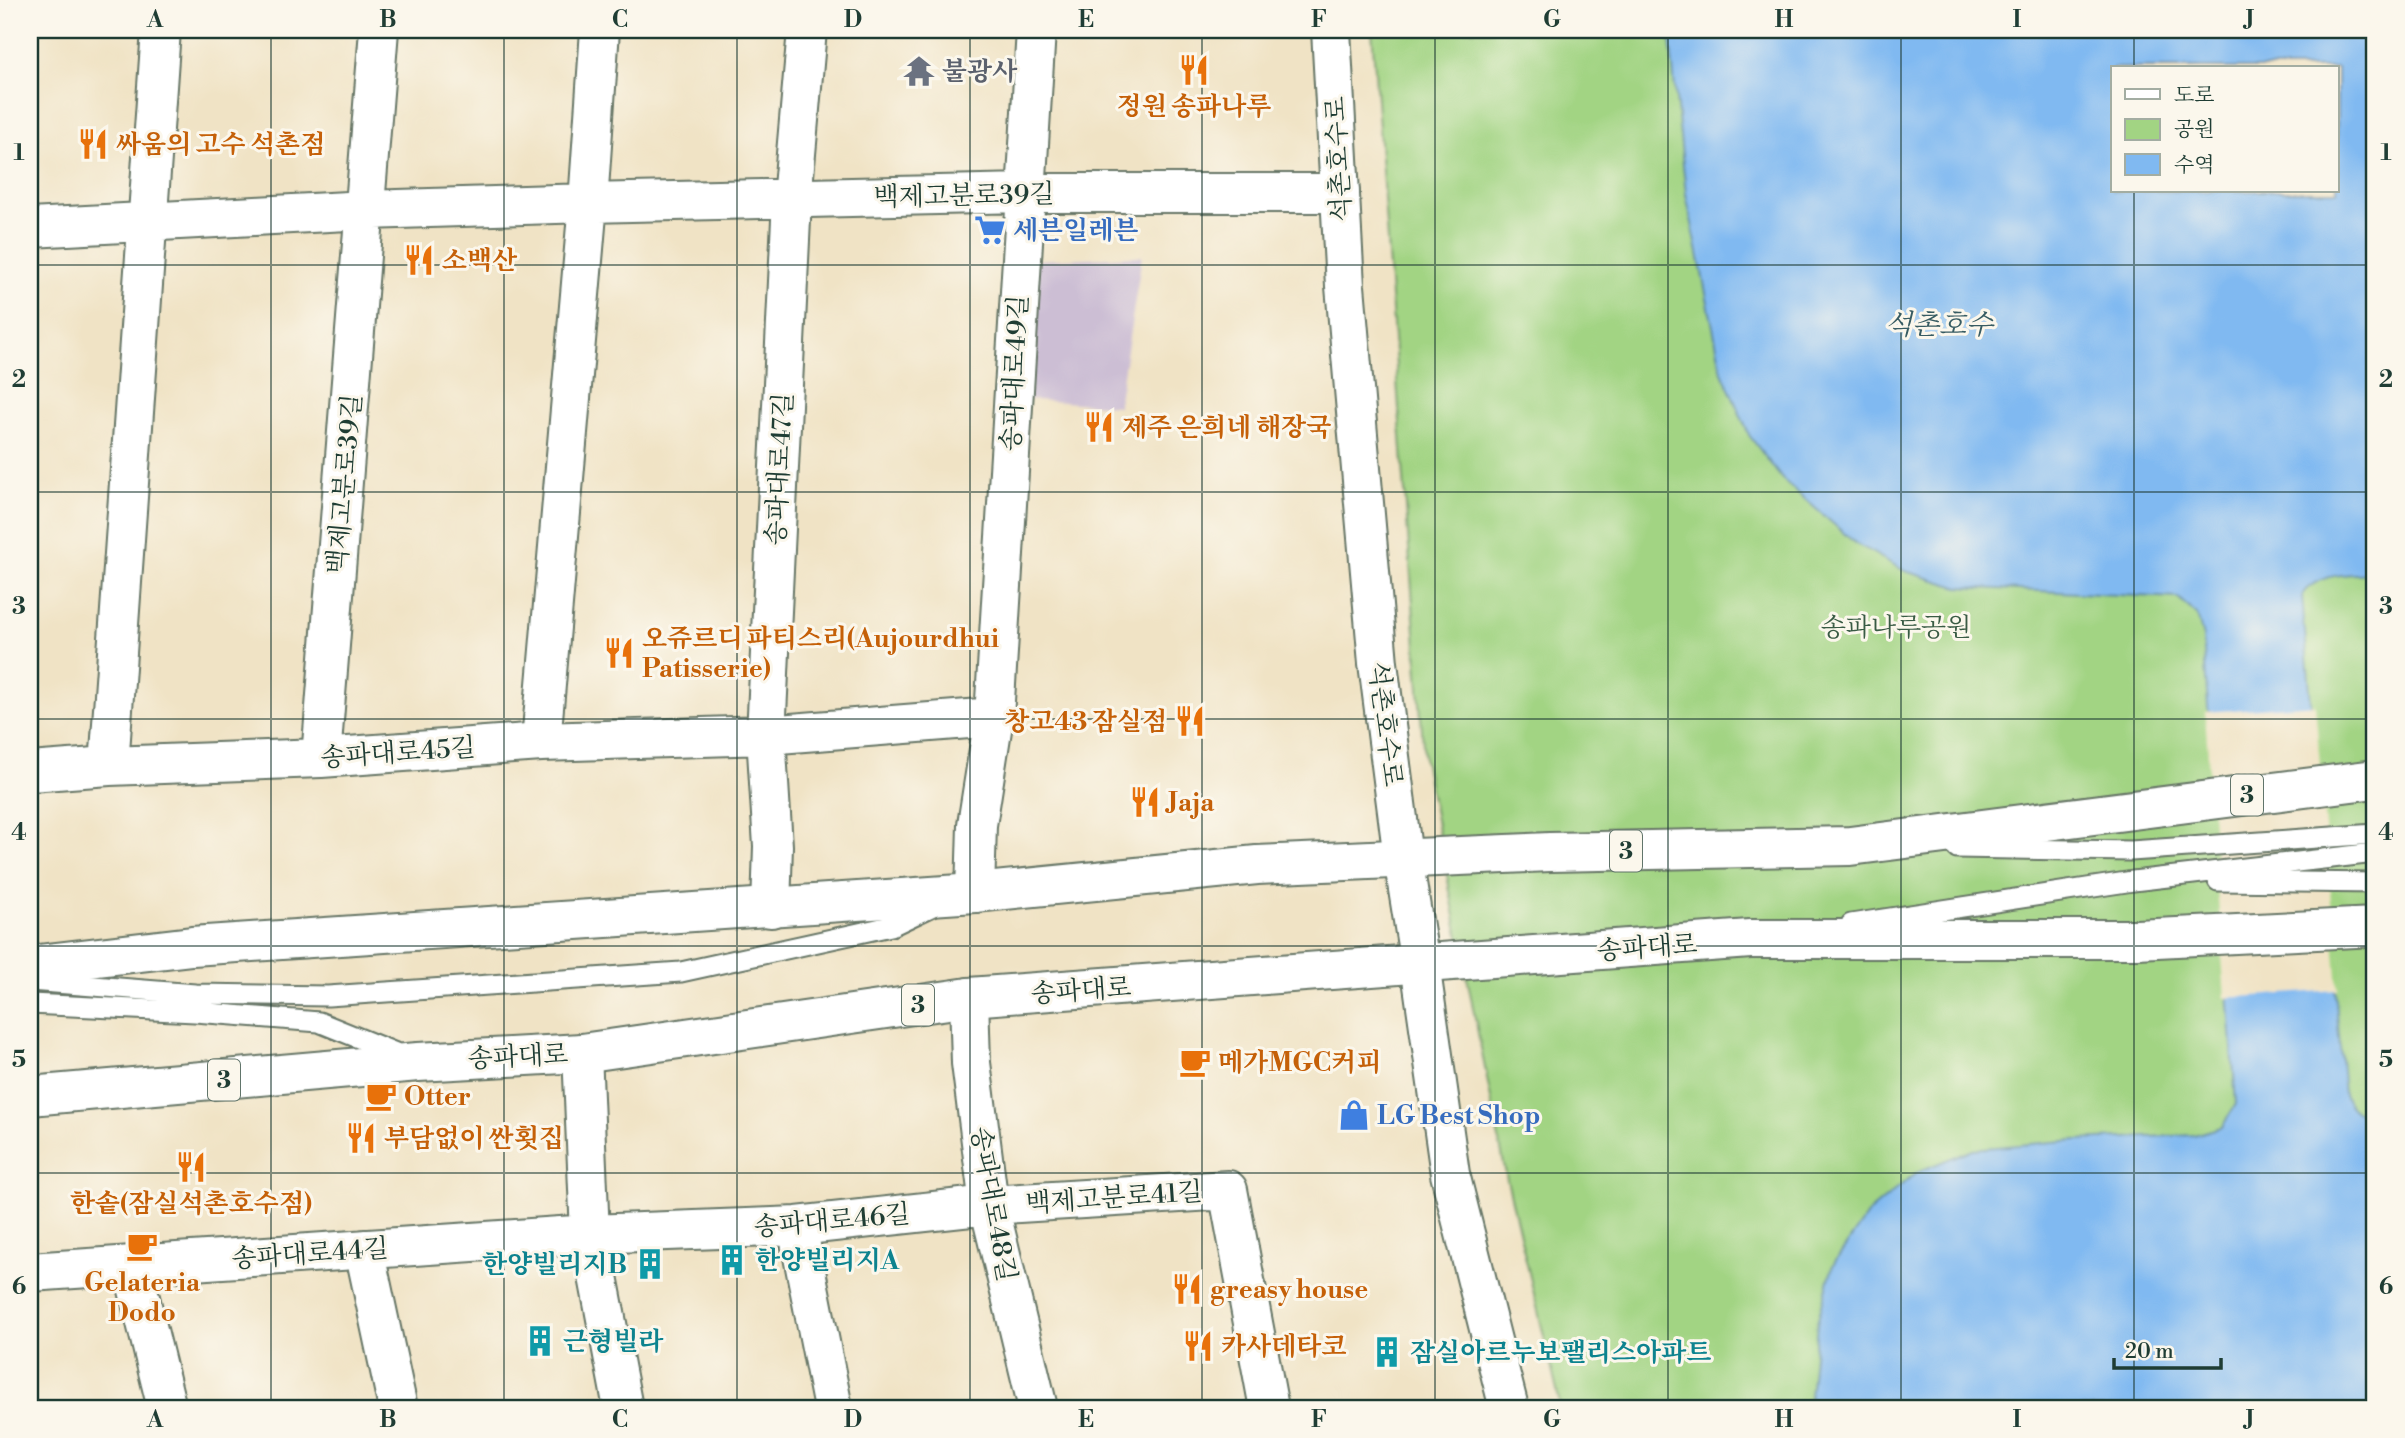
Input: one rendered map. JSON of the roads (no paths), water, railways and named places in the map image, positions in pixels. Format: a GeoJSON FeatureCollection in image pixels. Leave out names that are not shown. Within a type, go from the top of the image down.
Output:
{"type":"FeatureCollection","features":[{"type":"Feature","properties":{"kind":"street"},"geometry":{"type":"LineString","coordinates":[[109,766],[161,30]]}},
{"type":"Feature","properties":{"kind":"street","name":"백제고분로39길"},"geometry":{"type":"LineString","coordinates":[[321,758],[379,30]]}},
{"type":"Feature","properties":{"kind":"street"},"geometry":{"type":"LineString","coordinates":[[541,742],[588,204],[600,30]]}},
{"type":"Feature","properties":{"kind":"street","name":"송파대로47길"},"geometry":{"type":"LineString","coordinates":[[771,908],[773,846],[766,735],[792,199],[807,30]]}},
{"type":"Feature","properties":{"kind":"street","name":"송파대로49길"},"geometry":{"type":"LineString","coordinates":[[965,894],[993,717],[1036,30]]}},
{"type":"Feature","properties":{"kind":"street","name":"석촌호수로"},"geometry":{"type":"LineString","coordinates":[[1331,30],[1345,286],[1378,663],[1403,858],[1450,1174],[1509,1408]]}},
{"type":"Feature","properties":{"kind":"street","name":"백제고분로39길"},"geometry":{"type":"LineString","coordinates":[[30,228],[366,210],[588,204],[1024,193],[1340,193]]}},
{"type":"Feature","properties":{"kind":"street"},"geometry":{"type":"LineString","coordinates":[[766,735],[993,717]]}},
{"type":"Feature","properties":{"kind":"street","name":"송파대로45길"},"geometry":{"type":"LineString","coordinates":[[30,772],[109,766],[321,758],[541,742],[766,735]]}},
{"type":"Feature","properties":{"kind":"street","name":"3"},"geometry":{"type":"LineString","coordinates":[[30,965],[192,946],[965,894],[1256,864],[1550,852],[1850,846],[2371,780]]}},
{"type":"Feature","properties":{"kind":"street","name":"송파대로"},"geometry":{"type":"LineString","coordinates":[[30,1096],[418,1062],[582,1053],[969,998],[1750,939],[2137,939],[2375,928]]}},
{"type":"Feature","properties":{"kind":"street","name":"송파대로48길"},"geometry":{"type":"LineString","coordinates":[[969,998],[971,1063],[989,1205],[1038,1408]]}},
{"type":"Feature","properties":{"kind":"street"},"geometry":{"type":"LineString","coordinates":[[582,1053],[590,1234],[624,1408]]}},
{"type":"Feature","properties":{"kind":"street","name":"백제고분로41길"},"geometry":{"type":"LineString","coordinates":[[989,1205],[1228,1190],[1269,1408]]}},
{"type":"Feature","properties":{"kind":"street","name":"송파대로46길"},"geometry":{"type":"LineString","coordinates":[[590,1234],[797,1226],[989,1205]]}},
{"type":"Feature","properties":{"kind":"street"},"geometry":{"type":"LineString","coordinates":[[797,1226],[833,1408]]}},
{"type":"Feature","properties":{"kind":"street","name":"송파대로44길"},"geometry":{"type":"LineString","coordinates":[[30,1272],[590,1234]]}},
{"type":"Feature","properties":{"kind":"street"},"geometry":{"type":"LineString","coordinates":[[364,1249],[398,1408]]}},
{"type":"Feature","properties":{"kind":"street"},"geometry":{"type":"LineString","coordinates":[[132,1265],[167,1408]]}},
{"type":"Feature","properties":{"kind":"lane"},"geometry":{"type":"LineString","coordinates":[[1850,846],[2131,851],[2372,843]]}},
{"type":"Feature","properties":{"kind":"lane"},"geometry":{"type":"LineString","coordinates":[[1750,939],[2372,843]]}},
{"type":"Feature","properties":{"kind":"lane"},"geometry":{"type":"LineString","coordinates":[[2133,881],[2373,883]]}},
{"type":"Feature","properties":{"kind":"lane"},"geometry":{"type":"LineString","coordinates":[[30,981],[195,994],[328,996],[681,972],[891,926],[965,894]]}},
{"type":"Feature","properties":{"kind":"lane"},"geometry":{"type":"LineString","coordinates":[[30,1004],[195,1012],[319,1022],[418,1062]]}},
{"type":"Feature","properties":{"kind":"water","name":"석촌호수"},"geometry":{"type":"Polygon","coordinates":[[[1669,30],[2375,30],[2375,573],[2325,578],[2316,582],[2302,596],[2344,1095],[2356,1111],[2375,1115],[2375,1408],[1809,1408],[1817,1323],[1833,1265],[1870,1211],[1917,1172],[1973,1149],[2076,1140],[2194,1135],[2222,1127],[2236,1104],[2203,637],[2197,615],[2178,598],[1958,587],[1905,571],[1855,543],[1782,479],[1749,435],[1722,372],[1686,194],[1669,30]]]}},
{"type":"Feature","properties":{"kind":"place","name":"정원 송파나루"},"geometry":{"type":"Point","coordinates":[1194,70]}},
{"type":"Feature","properties":{"kind":"place","name":"불광사"},"geometry":{"type":"Point","coordinates":[919,71]}},
{"type":"Feature","properties":{"kind":"place","name":"싸움의 고수 석촌점"},"geometry":{"type":"Point","coordinates":[93,144]}},
{"type":"Feature","properties":{"kind":"place","name":"세븐일레븐"},"geometry":{"type":"Point","coordinates":[990,230]}},
{"type":"Feature","properties":{"kind":"place","name":"소백산"},"geometry":{"type":"Point","coordinates":[419,260]}},
{"type":"Feature","properties":{"kind":"place","name":"제주 은희네 해장국"},"geometry":{"type":"Point","coordinates":[1099,427]}},
{"type":"Feature","properties":{"kind":"place","name":"오쥬르디 파티스리(Aujourdhui Patisserie)"},"geometry":{"type":"Point","coordinates":[619,653]}},
{"type":"Feature","properties":{"kind":"place","name":"창고43 잠실점"},"geometry":{"type":"Point","coordinates":[1190,721]}},
{"type":"Feature","properties":{"kind":"place","name":"Jaja"},"geometry":{"type":"Point","coordinates":[1145,802]}},
{"type":"Feature","properties":{"kind":"place","name":"메가MGC커피"},"geometry":{"type":"Point","coordinates":[1195,1062]}},
{"type":"Feature","properties":{"kind":"place","name":"Otter"},"geometry":{"type":"Point","coordinates":[381,1096]}},
{"type":"Feature","properties":{"kind":"place","name":"LG Best Shop"},"geometry":{"type":"Point","coordinates":[1354,1115]}},
{"type":"Feature","properties":{"kind":"place","name":"부담없이 싼횟집"},"geometry":{"type":"Point","coordinates":[361,1138]}},
{"type":"Feature","properties":{"kind":"place","name":"한솥(잠실석촌호수점)"},"geometry":{"type":"Point","coordinates":[191,1167]}},
{"type":"Feature","properties":{"kind":"place","name":"Gelateria Dodo"},"geometry":{"type":"Point","coordinates":[142,1246]}},
{"type":"Feature","properties":{"kind":"place","name":"한양빌리지A"},"geometry":{"type":"Point","coordinates":[732,1260]}},
{"type":"Feature","properties":{"kind":"place","name":"한양빌리지B"},"geometry":{"type":"Point","coordinates":[650,1264]}},
{"type":"Feature","properties":{"kind":"place","name":"greasy house"},"geometry":{"type":"Point","coordinates":[1187,1289]}},
{"type":"Feature","properties":{"kind":"place","name":"근형빌라"},"geometry":{"type":"Point","coordinates":[540,1341]}},
{"type":"Feature","properties":{"kind":"place","name":"카사데타코"},"geometry":{"type":"Point","coordinates":[1198,1346]}},
{"type":"Feature","properties":{"kind":"place","name":"잠실아르누보팰리스아파트"},"geometry":{"type":"Point","coordinates":[1387,1352]}},
{"type":"Feature","properties":{"kind":"park label","name":"송파나루공원"},"geometry":{"type":"Point","coordinates":[1896,627]}}]}
